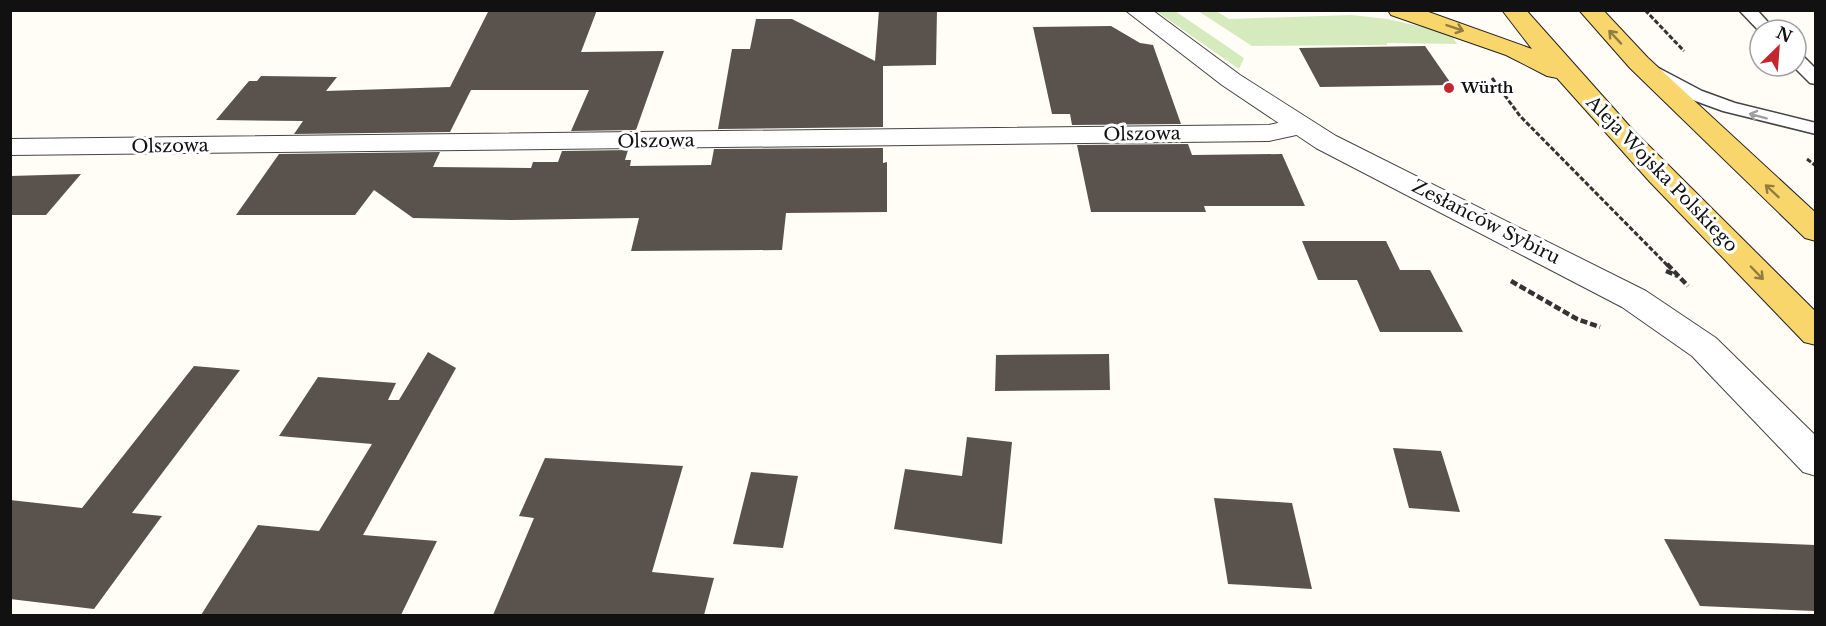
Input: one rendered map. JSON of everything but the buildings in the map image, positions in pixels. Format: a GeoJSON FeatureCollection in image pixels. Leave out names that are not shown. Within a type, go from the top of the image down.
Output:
{"type":"FeatureCollection","features":[{"type":"Feature","properties":{"kind":"main road"},"geometry":{"type":"LineString","coordinates":[[1399,10],[1515,50],[1571,78]]}},
{"type":"Feature","properties":{"kind":"main road","name":"Aleja Wojska Polskiego"},"geometry":{"type":"LineString","coordinates":[[1513,10],[1571,78],[1650,164],[1815,333]]}},
{"type":"Feature","properties":{"kind":"main road"},"geometry":{"type":"LineString","coordinates":[[1590,10],[1639,63],[1815,231]]}},
{"type":"Feature","properties":{"kind":"street","name":"Zesłańców Sybiru"},"geometry":{"type":"LineString","coordinates":[[1136,10],[1326,142],[1634,299],[1704,347],[1815,461]]}},
{"type":"Feature","properties":{"kind":"street","name":"Olszowa"},"geometry":{"type":"LineString","coordinates":[[10,147],[1269,133],[1300,126]]}},
{"type":"Feature","properties":{"kind":"lane"},"geometry":{"type":"LineString","coordinates":[[1639,63],[1696,94],[1729,107],[1815,129]]}},
{"type":"Feature","properties":{"kind":"path"},"geometry":{"type":"LineString","coordinates":[[1492,77],[1520,116],[1694,293]]}},
{"type":"Feature","properties":{"kind":"path"},"geometry":{"type":"LineString","coordinates":[[1508,279],[1577,320],[1609,329]]}},
{"type":"Feature","properties":{"kind":"green space"},"geometry":{"type":"Polygon","coordinates":[[[1156,11],[1175,11],[1244,58],[1239,69],[1156,11]]]}},
{"type":"Feature","properties":{"kind":"green space"},"geometry":{"type":"Polygon","coordinates":[[[1198,11],[1216,11],[1229,19],[1352,15],[1387,19],[1450,33],[1457,44],[1252,46],[1198,11]]]}},
{"type":"Feature","properties":{"kind":"place","name":"Würth"},"geometry":{"type":"Point","coordinates":[1449,88]}}]}
